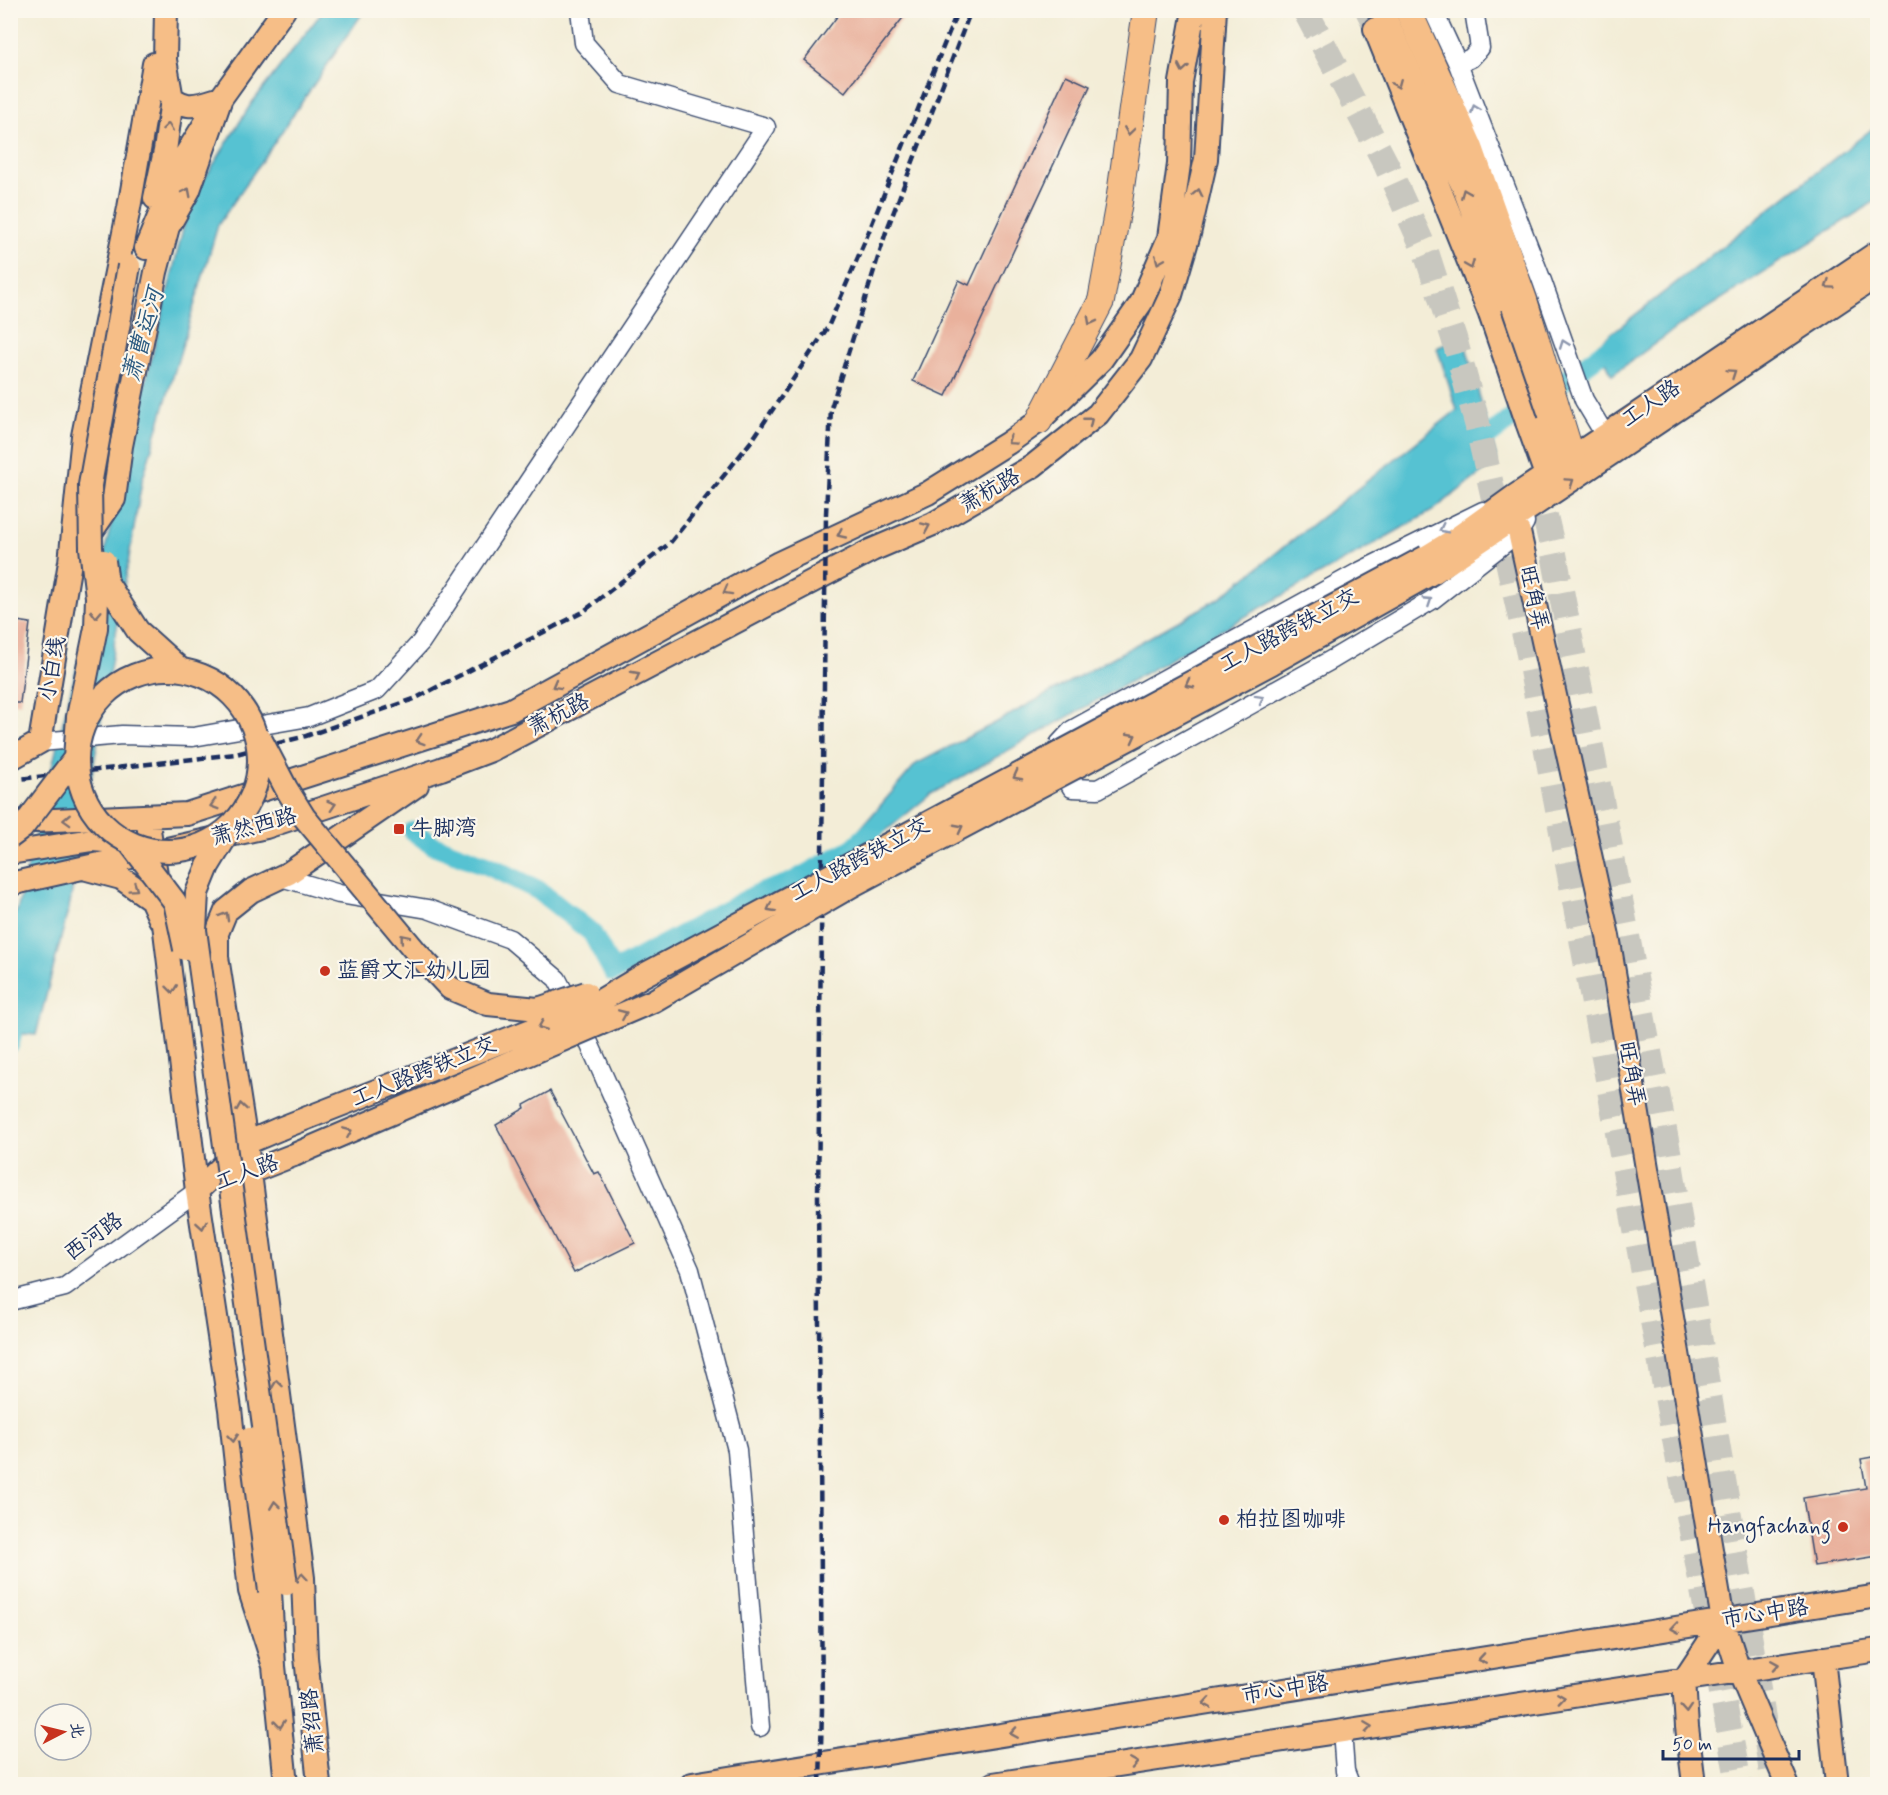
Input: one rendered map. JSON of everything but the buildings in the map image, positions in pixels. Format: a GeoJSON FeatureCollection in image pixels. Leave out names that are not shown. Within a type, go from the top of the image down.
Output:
{"type":"FeatureCollection","features":[{"type":"Feature","properties":{"kind":"highway"},"geometry":{"type":"LineString","coordinates":[[1038,421],[1101,301],[1119,202],[1146,10]]}},
{"type":"Feature","properties":{"kind":"highway"},"geometry":{"type":"LineString","coordinates":[[1408,10],[1470,148],[1508,307],[1560,466]]}},
{"type":"Feature","properties":{"kind":"main road"},"geometry":{"type":"LineString","coordinates":[[156,10],[147,177],[139,260],[100,493],[101,537],[107,583],[138,631],[180,669]]}},
{"type":"Feature","properties":{"kind":"main road"},"geometry":{"type":"LineString","coordinates":[[166,10],[165,60],[172,99],[165,152],[90,485],[91,548],[97,597],[96,628],[78,717],[75,758],[81,788],[92,810],[109,829],[130,843],[175,902],[182,931],[278,1588],[306,1657]]}},
{"type":"Feature","properties":{"kind":"main road"},"geometry":{"type":"LineString","coordinates":[[139,260],[183,159],[221,98],[284,10]]}},
{"type":"Feature","properties":{"kind":"main road","name":"萧杭路"},"geometry":{"type":"LineString","coordinates":[[475,721],[511,710],[779,563],[928,493],[1008,443],[1038,421],[1101,360],[1141,303],[1169,237],[1179,164],[1181,82],[1194,10]]}},
{"type":"Feature","properties":{"kind":"main road","name":"萧杭路"},"geometry":{"type":"LineString","coordinates":[[490,750],[872,550],[933,524],[1033,466],[1098,414],[1141,359],[1171,294],[1189,234],[1206,159],[1215,10]]}},
{"type":"Feature","properties":{"kind":"main road"},"geometry":{"type":"LineString","coordinates":[[1367,10],[1508,307]]}},
{"type":"Feature","properties":{"kind":"main road"},"geometry":{"type":"LineString","coordinates":[[1382,10],[1464,189],[1508,307],[1560,466]]}},
{"type":"Feature","properties":{"kind":"main road"},"geometry":{"type":"LineString","coordinates":[[154,64],[161,89],[172,99],[193,107],[221,98]]}},
{"type":"Feature","properties":{"kind":"main road","name":"小白线"},"geometry":{"type":"LineString","coordinates":[[40,742],[70,562],[83,436],[129,208],[154,64]]}},
{"type":"Feature","properties":{"kind":"main road"},"geometry":{"type":"LineString","coordinates":[[70,562],[114,499],[121,446],[156,272],[168,227],[189,190],[221,98]]}},
{"type":"Feature","properties":{"kind":"main road","name":"工人路"},"geometry":{"type":"LineString","coordinates":[[1525,501],[1560,466],[1878,252]]}},
{"type":"Feature","properties":{"kind":"main road","name":"工人路"},"geometry":{"type":"LineString","coordinates":[[1430,564],[1454,540],[1525,501],[1878,274]]}},
{"type":"Feature","properties":{"kind":"main road","name":"旺角弄"},"geometry":{"type":"LineString","coordinates":[[1519,532],[1608,936],[1723,1621],[1739,1671],[1788,1785]]}},
{"type":"Feature","properties":{"kind":"main road","name":"工人路跨铁立交"},"geometry":{"type":"LineString","coordinates":[[279,1129],[590,1006],[642,976],[1430,564]]}},
{"type":"Feature","properties":{"kind":"main road","name":"工人路跨铁立交"},"geometry":{"type":"LineString","coordinates":[[294,1155],[653,1001],[853,885],[1272,663],[1430,564]]}},
{"type":"Feature","properties":{"kind":"main road"},"geometry":{"type":"LineString","coordinates":[[10,837],[22,828],[75,758],[89,714],[106,693],[136,674],[154,669],[180,669],[206,676],[228,690],[245,710],[304,817],[417,954],[450,988],[488,1005],[538,1009],[642,976]]}},
{"type":"Feature","properties":{"kind":"main road"},"geometry":{"type":"LineString","coordinates":[[245,710],[256,737],[259,767],[252,795],[208,866],[197,893],[195,930],[278,1588],[274,1666]]}},
{"type":"Feature","properties":{"kind":"main road","name":"萧然西路"},"geometry":{"type":"LineString","coordinates":[[10,822],[187,814],[475,721]]}},
{"type":"Feature","properties":{"kind":"main road"},"geometry":{"type":"LineString","coordinates":[[10,759],[40,742]]}},
{"type":"Feature","properties":{"kind":"main road","name":"萧然西路"},"geometry":{"type":"LineString","coordinates":[[10,884],[266,827],[441,769],[490,750]]}},
{"type":"Feature","properties":{"kind":"main road"},"geometry":{"type":"LineString","coordinates":[[306,1657],[303,1578],[246,1143],[218,957],[217,933],[225,911],[251,891],[281,877],[441,769]]}},
{"type":"Feature","properties":{"kind":"main road"},"geometry":{"type":"LineString","coordinates":[[147,817],[165,931],[197,1191],[230,1409],[250,1591],[274,1666]]}},
{"type":"Feature","properties":{"kind":"main road"},"geometry":{"type":"LineString","coordinates":[[10,853],[92,840],[130,843],[156,850],[186,850],[214,839],[236,820]]}},
{"type":"Feature","properties":{"kind":"main road"},"geometry":{"type":"LineString","coordinates":[[82,868],[121,878],[151,899],[165,931]]}},
{"type":"Feature","properties":{"kind":"main road","name":"工人路"},"geometry":{"type":"LineString","coordinates":[[197,1191],[246,1143],[279,1129]]}},
{"type":"Feature","properties":{"kind":"main road","name":"工人路"},"geometry":{"type":"LineString","coordinates":[[197,1191],[249,1174],[294,1155]]}},
{"type":"Feature","properties":{"kind":"main road","name":"市心中路"},"geometry":{"type":"LineString","coordinates":[[692,1785],[1878,1596]]}},
{"type":"Feature","properties":{"kind":"main road"},"geometry":{"type":"LineString","coordinates":[[1694,1785],[1684,1680],[1723,1621]]}},
{"type":"Feature","properties":{"kind":"main road"},"geometry":{"type":"LineString","coordinates":[[993,1785],[1878,1650]]}},
{"type":"Feature","properties":{"kind":"main road","name":"萧绍路"},"geometry":{"type":"LineString","coordinates":[[306,1657],[319,1785]]}},
{"type":"Feature","properties":{"kind":"main road"},"geometry":{"type":"LineString","coordinates":[[1823,1658],[1837,1785]]}},
{"type":"Feature","properties":{"kind":"main road","name":"萧绍路"},"geometry":{"type":"LineString","coordinates":[[274,1666],[286,1785]]}},
{"type":"Feature","properties":{"kind":"street"},"geometry":{"type":"LineString","coordinates":[[40,742],[122,735],[193,737],[309,717],[377,690],[421,642],[766,127],[620,84],[584,43],[580,10]]}},
{"type":"Feature","properties":{"kind":"street"},"geometry":{"type":"LineString","coordinates":[[1433,10],[1458,64],[1542,281],[1584,400],[1605,435]]}},
{"type":"Feature","properties":{"kind":"street"},"geometry":{"type":"LineString","coordinates":[[1458,64],[1472,58],[1480,48],[1474,10]]}},
{"type":"Feature","properties":{"kind":"street"},"geometry":{"type":"LineString","coordinates":[[1525,501],[1519,532],[1432,600],[1333,659],[1098,789],[1072,788],[1062,771],[1059,744],[1072,730],[1359,572],[1448,527],[1525,501]]}},
{"type":"Feature","properties":{"kind":"street"},"geometry":{"type":"LineString","coordinates":[[281,877],[339,894],[428,909],[510,939],[557,979],[581,1026],[690,1270],[737,1450],[760,1727]]}},
{"type":"Feature","properties":{"kind":"street","name":"西河路"},"geometry":{"type":"LineString","coordinates":[[10,1301],[65,1287],[197,1191]]}},
{"type":"Feature","properties":{"kind":"street"},"geometry":{"type":"LineString","coordinates":[[1342,1731],[1345,1771],[1350,1785]]}},
{"type":"Feature","properties":{"kind":"water"},"geometry":{"type":"Polygon","coordinates":[[[323,11],[364,11],[218,225],[142,481],[70,903],[36,1035],[11,1033],[10,918],[17,911],[189,204],[251,104],[323,11]]]}},
{"type":"Feature","properties":{"kind":"water"},"geometry":{"type":"Polygon","coordinates":[[[1877,125],[1877,200],[1679,326],[1612,375],[1598,344],[1877,125]]]}},
{"type":"Feature","properties":{"kind":"water"},"geometry":{"type":"Polygon","coordinates":[[[1463,335],[1497,461],[1432,511],[931,794],[865,848],[854,836],[916,764],[995,723],[1218,599],[1457,410],[1437,348],[1463,335]]]}},
{"type":"Feature","properties":{"kind":"waterway"},"geometry":{"type":"LineString","coordinates":[[1469,450],[1622,338]]}},
{"type":"Feature","properties":{"kind":"waterway"},"geometry":{"type":"LineString","coordinates":[[413,831],[433,845],[489,866],[538,890],[592,933],[613,972],[755,895],[790,883],[853,848],[879,824]]}},
{"type":"Feature","properties":{"kind":"waterway","name":"萧曹运河"},"geometry":{"type":"LineString","coordinates":[[10,1043],[18,1008]]}},
{"type":"Feature","properties":{"kind":"tunnel"},"geometry":{"type":"LineString","coordinates":[[1305,10],[1386,164],[1427,255],[1454,338],[1477,423],[1529,654],[1739,1784]]}},
{"type":"Feature","properties":{"kind":"tunnel"},"geometry":{"type":"LineString","coordinates":[[1368,10],[1388,50]]}},
{"type":"Feature","properties":{"kind":"tunnel"},"geometry":{"type":"LineString","coordinates":[[1536,478],[1554,554],[1668,1151],[1774,1784]]}},
{"type":"Feature","properties":{"kind":"railway"},"geometry":{"type":"LineString","coordinates":[[10,780],[236,754],[306,736],[414,699],[583,612],[670,543],[753,439],[828,327],[958,10]]}},
{"type":"Feature","properties":{"kind":"railway"},"geometry":{"type":"LineString","coordinates":[[820,1784],[822,1710],[818,1197],[826,514],[831,408],[886,232],[971,10]]}},
{"type":"Feature","properties":{"kind":"place","name":"牛脚湾"},"geometry":{"type":"Point","coordinates":[399,829]}},
{"type":"Feature","properties":{"kind":"place","name":"蓝爵文汇幼儿园"},"geometry":{"type":"Point","coordinates":[325,971]}},
{"type":"Feature","properties":{"kind":"place","name":"柏拉图咖啡"},"geometry":{"type":"Point","coordinates":[1224,1520]}},
{"type":"Feature","properties":{"kind":"place","name":"Hangfachang"},"geometry":{"type":"Point","coordinates":[1843,1527]}}]}
